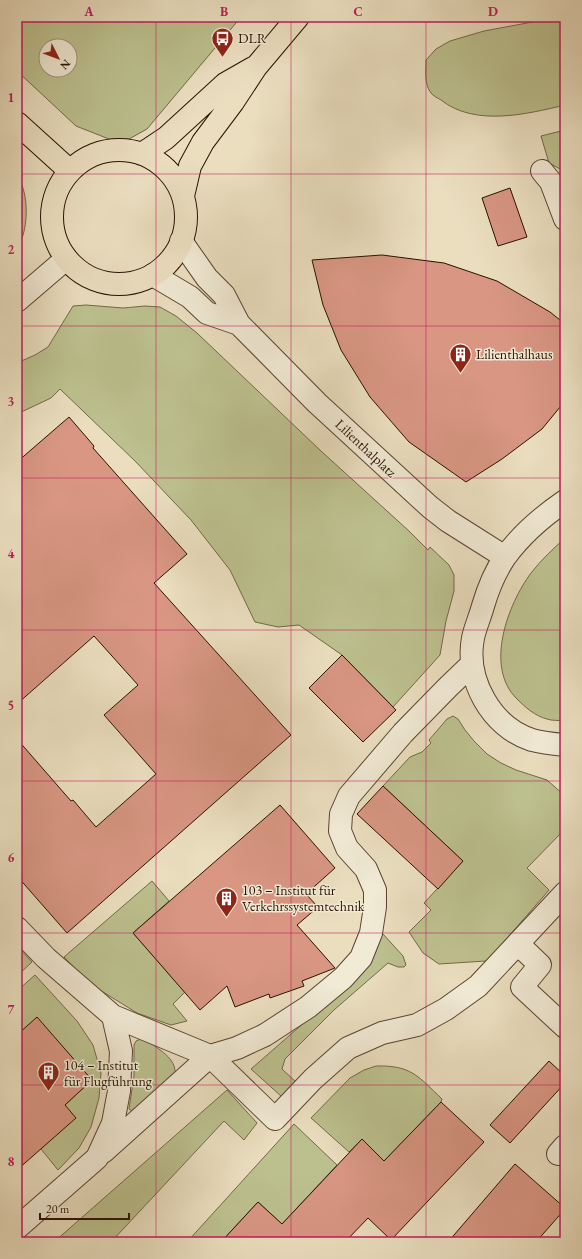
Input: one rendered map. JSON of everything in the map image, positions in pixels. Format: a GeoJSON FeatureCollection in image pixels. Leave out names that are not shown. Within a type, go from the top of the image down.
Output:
{"type":"FeatureCollection","features":[{"type":"Feature","properties":{"kind":"main road"},"geometry":{"type":"LineString","coordinates":[[183,196],[171,175],[163,166],[142,154],[116,150],[103,152],[91,156],[79,163],[61,182],[52,208],[54,235],[59,248],[66,259],[77,270],[91,278],[107,283],[123,284],[139,281],[153,275],[170,260],[177,252],[186,219],[183,196],[190,166],[203,142],[233,102],[256,67],[298,17]]}},
{"type":"Feature","properties":{"kind":"main road"},"geometry":{"type":"LineString","coordinates":[[142,154],[166,138],[226,84],[256,67]]}},
{"type":"Feature","properties":{"kind":"main road"},"geometry":{"type":"LineString","coordinates":[[17,123],[70,171]]}},
{"type":"Feature","properties":{"kind":"street"},"geometry":{"type":"LineString","coordinates":[[542,170],[551,182],[565,219]]}},
{"type":"Feature","properties":{"kind":"street","name":"Lilienthalplatz"},"geometry":{"type":"LineString","coordinates":[[181,241],[207,278],[224,295],[239,324],[317,403],[430,507],[448,521],[505,557]]}},
{"type":"Feature","properties":{"kind":"street"},"geometry":{"type":"LineString","coordinates":[[17,301],[66,259]]}},
{"type":"Feature","properties":{"kind":"street","name":"Lilienthalplatz"},"geometry":{"type":"LineString","coordinates":[[153,275],[190,297],[207,313],[239,324]]}},
{"type":"Feature","properties":{"kind":"street"},"geometry":{"type":"LineString","coordinates":[[565,501],[549,512],[524,535],[505,557],[489,586],[473,639],[472,664],[474,678],[479,690],[498,719],[512,730],[531,740],[565,745]]}},
{"type":"Feature","properties":{"kind":"street"},"geometry":{"type":"LineString","coordinates":[[17,1228],[210,1056],[237,1048],[272,1031],[308,1007],[343,978],[361,958],[371,933],[375,907],[375,890],[366,869],[347,848],[340,831],[341,814],[349,796],[403,734],[472,664]]}},
{"type":"Feature","properties":{"kind":"street"},"geometry":{"type":"LineString","coordinates":[[17,928],[46,958],[113,1016],[210,1056],[275,1119],[313,1079],[348,1048],[382,1033],[417,1025],[446,1009],[478,986],[565,893]]}},
{"type":"Feature","properties":{"kind":"street"},"geometry":{"type":"LineString","coordinates":[[518,944],[540,965],[522,987],[565,1027]]}},
{"type":"Feature","properties":{"kind":"street"},"geometry":{"type":"LineString","coordinates":[[97,1158],[113,1123],[119,1091],[121,1051],[113,1016]]}},
{"type":"Feature","properties":{"kind":"green space"},"geometry":{"type":"Polygon","coordinates":[[[17,17],[241,17],[147,129],[129,139],[114,141],[76,126],[17,71],[17,17]]]}},
{"type":"Feature","properties":{"kind":"green space"},"geometry":{"type":"Polygon","coordinates":[[[565,17],[565,105],[534,112],[502,116],[485,116],[469,113],[455,108],[433,95],[427,86],[426,60],[436,49],[450,41],[484,31],[565,17]]]}},
{"type":"Feature","properties":{"kind":"green space"},"geometry":{"type":"Polygon","coordinates":[[[565,130],[565,178],[562,170],[549,163],[541,136],[565,130]]]}},
{"type":"Feature","properties":{"kind":"green space"},"geometry":{"type":"Polygon","coordinates":[[[17,177],[21,183],[25,197],[26,221],[22,238],[17,246],[17,177]]]}},
{"type":"Feature","properties":{"kind":"green space"},"geometry":{"type":"Polygon","coordinates":[[[86,305],[123,308],[145,306],[160,307],[176,316],[197,333],[428,550],[430,547],[449,565],[454,575],[454,591],[446,621],[440,655],[393,707],[342,655],[299,625],[278,627],[255,622],[230,570],[191,520],[135,461],[60,389],[51,398],[17,414],[17,363],[48,347],[73,306],[86,305]]]}},
{"type":"Feature","properties":{"kind":"green space"},"geometry":{"type":"Polygon","coordinates":[[[565,538],[565,721],[549,720],[538,716],[517,699],[507,686],[502,670],[501,653],[503,636],[508,618],[514,601],[522,586],[539,564],[565,538]]]}},
{"type":"Feature","properties":{"kind":"green space"},"geometry":{"type":"Polygon","coordinates":[[[453,716],[458,719],[474,741],[487,754],[516,770],[547,780],[565,796],[565,829],[527,868],[549,890],[495,952],[486,961],[439,964],[423,953],[409,932],[431,910],[424,903],[463,861],[383,786],[410,757],[422,752],[431,743],[429,740],[447,719],[453,716]]]}},
{"type":"Feature","properties":{"kind":"green space"},"geometry":{"type":"Polygon","coordinates":[[[152,881],[169,901],[133,933],[185,992],[173,1004],[187,1021],[171,1025],[137,1013],[95,987],[64,957],[152,881]]]}},
{"type":"Feature","properties":{"kind":"green space"},"geometry":{"type":"Polygon","coordinates":[[[383,934],[403,956],[406,965],[404,967],[398,967],[388,963],[334,1010],[285,1059],[282,1069],[296,1082],[282,1097],[251,1069],[360,974],[373,956],[378,947],[380,935],[383,934]]]}},
{"type":"Feature","properties":{"kind":"green space"},"geometry":{"type":"Polygon","coordinates":[[[17,946],[32,962],[17,976],[17,946]]]}},
{"type":"Feature","properties":{"kind":"green space"},"geometry":{"type":"Polygon","coordinates":[[[35,975],[77,1021],[93,1045],[101,1073],[99,1098],[91,1127],[79,1148],[58,1170],[41,1149],[65,1105],[92,1080],[37,1018],[17,1035],[17,991],[35,975]]]}},
{"type":"Feature","properties":{"kind":"green space"},"geometry":{"type":"Polygon","coordinates":[[[141,1039],[146,1040],[166,1054],[173,1064],[175,1075],[136,1110],[132,1111],[129,1109],[134,1076],[134,1045],[136,1041],[141,1039]]]}},
{"type":"Feature","properties":{"kind":"green space"},"geometry":{"type":"Polygon","coordinates":[[[376,1066],[388,1066],[406,1070],[420,1078],[442,1099],[441,1102],[384,1161],[362,1139],[349,1152],[311,1118],[350,1078],[364,1070],[376,1066]]]}},
{"type":"Feature","properties":{"kind":"green space"},"geometry":{"type":"Polygon","coordinates":[[[227,1090],[257,1123],[244,1140],[224,1121],[111,1242],[54,1242],[227,1090]]]}},
{"type":"Feature","properties":{"kind":"green space"},"geometry":{"type":"Polygon","coordinates":[[[294,1124],[337,1165],[282,1224],[258,1202],[221,1242],[187,1242],[294,1124]]]}},
{"type":"Feature","properties":{"kind":"building"},"geometry":{"type":"Polygon","coordinates":[[[510,188],[527,237],[498,246],[482,198],[510,188]]]}},
{"type":"Feature","properties":{"kind":"building","name":"Lilienthalhaus"},"geometry":{"type":"Polygon","coordinates":[[[382,255],[444,263],[497,281],[550,312],[565,324],[565,401],[542,429],[502,459],[466,482],[409,442],[370,397],[341,350],[323,305],[312,260],[382,255]]]}},
{"type":"Feature","properties":{"kind":"building"},"geometry":{"type":"Polygon","coordinates":[[[69,417],[94,446],[93,448],[187,554],[154,583],[291,735],[67,933],[17,876],[17,739],[71,801],[73,800],[96,827],[156,774],[104,715],[138,685],[94,636],[17,704],[17,462],[69,417]]]}},
{"type":"Feature","properties":{"kind":"building"},"geometry":{"type":"Polygon","coordinates":[[[342,655],[396,710],[363,742],[309,688],[342,655]]]}},
{"type":"Feature","properties":{"kind":"building"},"geometry":{"type":"Polygon","coordinates":[[[383,786],[463,861],[438,889],[357,814],[383,786]]]}},
{"type":"Feature","properties":{"kind":"building","name":"103 – Institut für Verkehrssystemtechnik"},"geometry":{"type":"Polygon","coordinates":[[[280,805],[335,868],[306,894],[318,907],[297,925],[335,968],[302,981],[304,986],[270,998],[269,994],[235,1007],[227,986],[200,1010],[133,933],[280,805]]]}},
{"type":"Feature","properties":{"kind":"building","name":"104 – Institut für Flugführung"},"geometry":{"type":"Polygon","coordinates":[[[37,1017],[92,1080],[65,1105],[76,1118],[17,1170],[17,1035],[37,1017]]]}},
{"type":"Feature","properties":{"kind":"building"},"geometry":{"type":"Polygon","coordinates":[[[549,1061],[565,1076],[565,1083],[510,1143],[490,1125],[549,1061]]]}},
{"type":"Feature","properties":{"kind":"building"},"geometry":{"type":"Polygon","coordinates":[[[441,1102],[484,1142],[391,1240],[368,1218],[345,1242],[221,1242],[258,1202],[282,1224],[362,1139],[384,1161],[441,1102]]]}},
{"type":"Feature","properties":{"kind":"building"},"geometry":{"type":"Polygon","coordinates":[[[515,1164],[565,1209],[536,1242],[448,1242],[515,1164]]]}},
{"type":"Feature","properties":{"kind":"place","name":"DLR"},"geometry":{"type":"Point","coordinates":[222,58]}},
{"type":"Feature","properties":{"kind":"place","name":"Lilienthalhaus"},"geometry":{"type":"Point","coordinates":[460,374]}},
{"type":"Feature","properties":{"kind":"place","name":"103 – Institut für Verkehrssystemtechnik"},"geometry":{"type":"Point","coordinates":[227,918]}},
{"type":"Feature","properties":{"kind":"place","name":"104 – Institut für Flugführung"},"geometry":{"type":"Point","coordinates":[48,1092]}}]}
